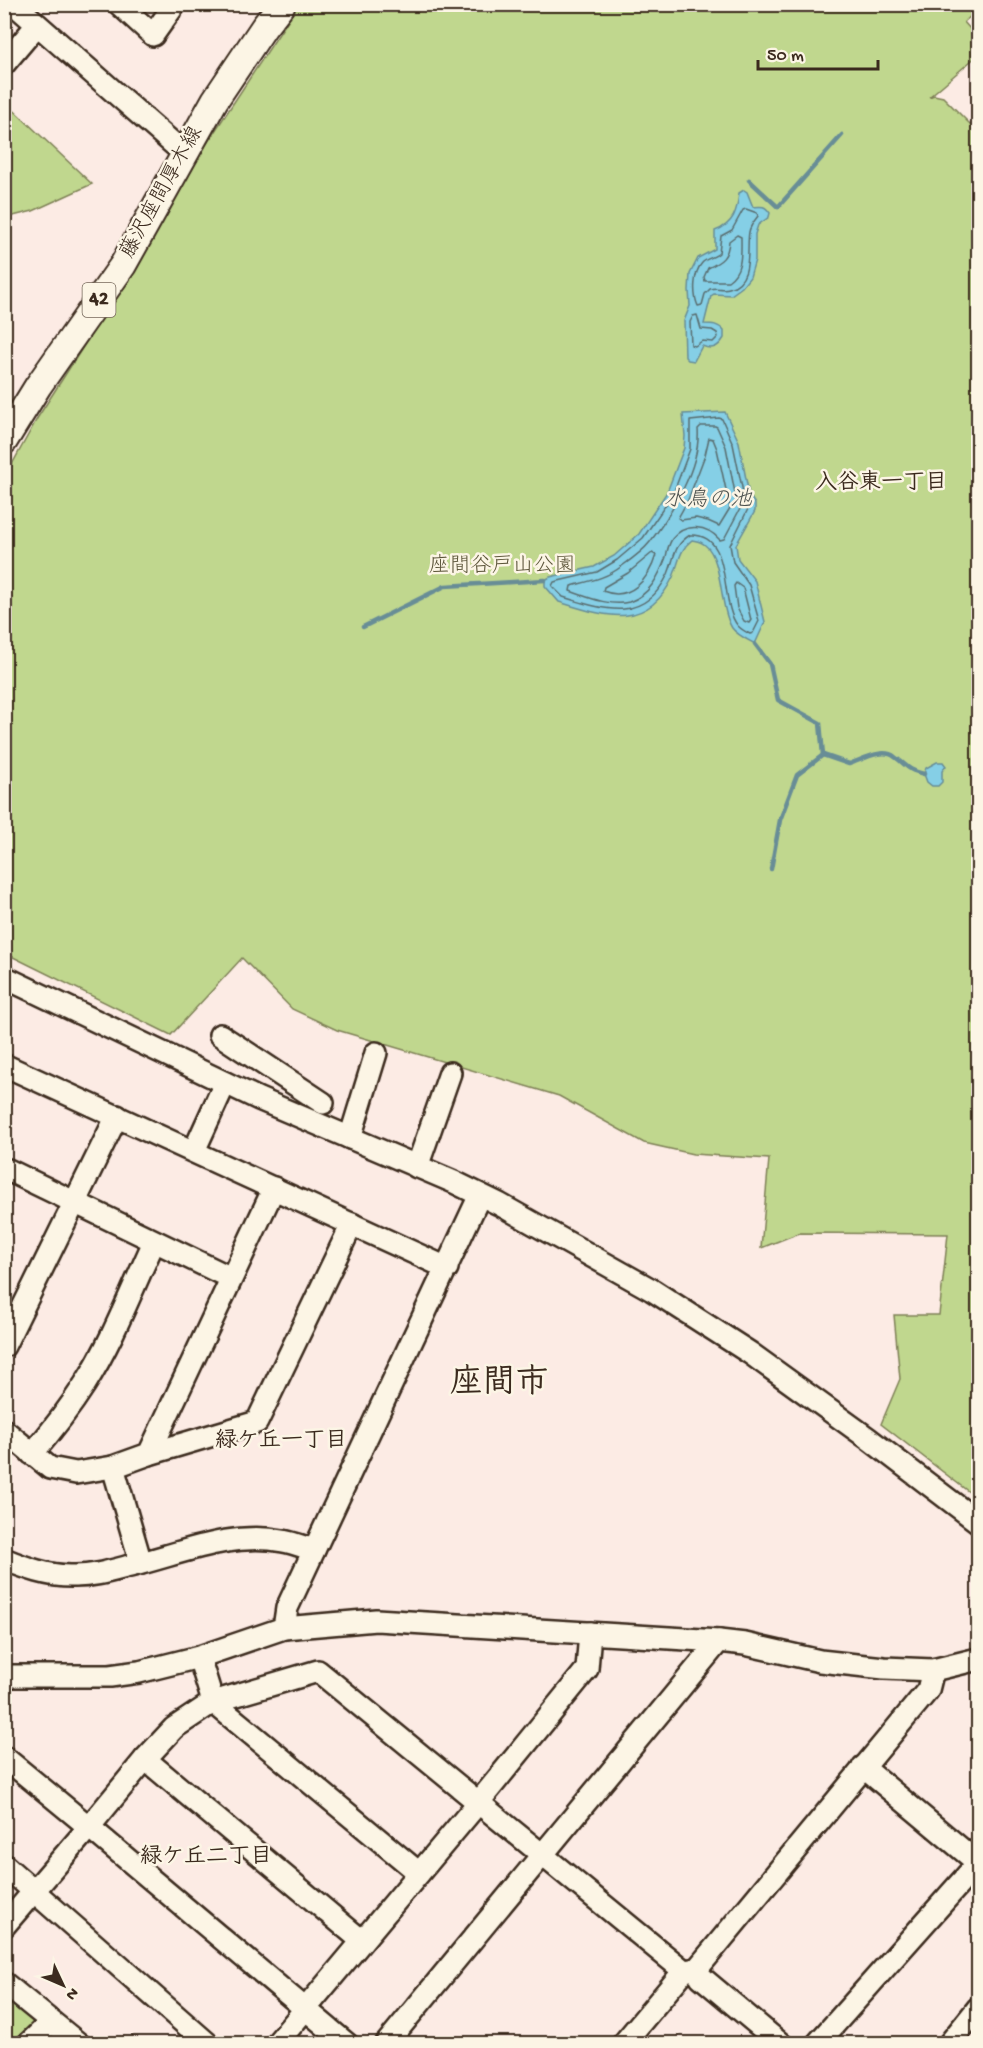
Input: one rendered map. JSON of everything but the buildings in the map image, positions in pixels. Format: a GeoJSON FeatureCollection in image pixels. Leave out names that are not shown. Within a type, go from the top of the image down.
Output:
{"type":"FeatureCollection","features":[{"type":"Feature","properties":{"kind":"main road","name":"藤沢座間厚木線"},"geometry":{"type":"LineString","coordinates":[[4,441],[38,386],[123,265],[215,100],[282,4]]}},
{"type":"Feature","properties":{"kind":"street"},"geometry":{"type":"LineString","coordinates":[[14,4],[186,155]]}},
{"type":"Feature","properties":{"kind":"street"},"geometry":{"type":"LineString","coordinates":[[119,4],[153,34],[175,4]]}},
{"type":"Feature","properties":{"kind":"street"},"geometry":{"type":"LineString","coordinates":[[4,64],[37,25]]}},
{"type":"Feature","properties":{"kind":"street"},"geometry":{"type":"LineString","coordinates":[[6,982],[258,1100],[480,1195],[652,1290],[750,1353],[978,1522]]}},
{"type":"Feature","properties":{"kind":"street"},"geometry":{"type":"LineString","coordinates":[[220,1035],[323,1103]]}},
{"type":"Feature","properties":{"kind":"street"},"geometry":{"type":"LineString","coordinates":[[350,1138],[376,1053]]}},
{"type":"Feature","properties":{"kind":"street"},"geometry":{"type":"LineString","coordinates":[[4,1065],[447,1268]]}},
{"type":"Feature","properties":{"kind":"street"},"geometry":{"type":"LineString","coordinates":[[258,1100],[271,1070]]}},
{"type":"Feature","properties":{"kind":"street"},"geometry":{"type":"LineString","coordinates":[[417,1167],[450,1073]]}},
{"type":"Feature","properties":{"kind":"street"},"geometry":{"type":"LineString","coordinates":[[194,1151],[225,1083]]}},
{"type":"Feature","properties":{"kind":"street"},"geometry":{"type":"LineString","coordinates":[[4,1346],[117,1116]]}},
{"type":"Feature","properties":{"kind":"street"},"geometry":{"type":"LineString","coordinates":[[6,1172],[76,1202],[231,1278]]}},
{"type":"Feature","properties":{"kind":"street"},"geometry":{"type":"LineString","coordinates":[[149,1454],[274,1188]]}},
{"type":"Feature","properties":{"kind":"street"},"geometry":{"type":"LineString","coordinates":[[284,1628],[287,1608],[480,1195]]}},
{"type":"Feature","properties":{"kind":"street"},"geometry":{"type":"LineString","coordinates":[[4,1430],[50,1468],[76,1473],[113,1467],[257,1422],[352,1224]]}},
{"type":"Feature","properties":{"kind":"street"},"geometry":{"type":"LineString","coordinates":[[32,1454],[59,1423],[87,1382],[154,1242]]}},
{"type":"Feature","properties":{"kind":"street"},"geometry":{"type":"LineString","coordinates":[[113,1467],[141,1563]]}},
{"type":"Feature","properties":{"kind":"street"},"geometry":{"type":"LineString","coordinates":[[4,1559],[32,1570],[71,1576],[96,1574],[202,1545],[239,1539],[283,1541],[314,1550]]}},
{"type":"Feature","properties":{"kind":"street"},"geometry":{"type":"LineString","coordinates":[[4,1676],[110,1676],[139,1672],[200,1656],[284,1628],[375,1620],[719,1641],[745,1644],[819,1661],[884,1668],[933,1670],[978,1659]]}},
{"type":"Feature","properties":{"kind":"street"},"geometry":{"type":"LineString","coordinates":[[276,2043],[478,1803],[587,1669],[590,1633]]}},
{"type":"Feature","properties":{"kind":"street"},"geometry":{"type":"LineString","coordinates":[[386,2043],[719,1641]]}},
{"type":"Feature","properties":{"kind":"street"},"geometry":{"type":"LineString","coordinates":[[200,1656],[213,1702],[419,1873]]}},
{"type":"Feature","properties":{"kind":"street"},"geometry":{"type":"LineString","coordinates":[[623,2043],[691,1970],[928,1690],[933,1670]]}},
{"type":"Feature","properties":{"kind":"street"},"geometry":{"type":"LineString","coordinates":[[4,1926],[145,1759],[174,1728],[213,1702],[318,1671],[478,1803],[701,1977],[781,2043]]}},
{"type":"Feature","properties":{"kind":"street"},"geometry":{"type":"LineString","coordinates":[[4,1757],[347,2043]]}},
{"type":"Feature","properties":{"kind":"street"},"geometry":{"type":"LineString","coordinates":[[145,1759],[362,1941]]}},
{"type":"Feature","properties":{"kind":"street"},"geometry":{"type":"LineString","coordinates":[[817,2043],[978,1863],[863,1767]]}},
{"type":"Feature","properties":{"kind":"street"},"geometry":{"type":"LineString","coordinates":[[4,1865],[208,2043]]}},
{"type":"Feature","properties":{"kind":"street"},"geometry":{"type":"LineString","coordinates":[[4,1983],[78,2043]]}},
{"type":"Feature","properties":{"kind":"street"},"geometry":{"type":"LineString","coordinates":[[949,2043],[978,2008]]}},
{"type":"Feature","properties":{"kind":"street"},"geometry":{"type":"LineString","coordinates":[[28,2043],[51,2022]]}},
{"type":"Feature","properties":{"kind":"green space","name":"座間谷戸山公園"},"geometry":{"type":"Polygon","coordinates":[[[298,5],[978,5],[978,10],[964,22],[978,38],[978,55],[929,97],[934,95],[943,97],[978,132],[978,1499],[881,1424],[900,1379],[894,1315],[939,1315],[948,1234],[799,1233],[761,1248],[769,1159],[693,1154],[644,1143],[559,1096],[337,1030],[292,1009],[242,958],[171,1035],[5,953],[4,479],[38,417],[137,263],[186,175],[298,5]]]}},
{"type":"Feature","properties":{"kind":"green space"},"geometry":{"type":"Polygon","coordinates":[[[4,102],[92,184],[33,211],[5,218],[4,102]]]}},
{"type":"Feature","properties":{"kind":"green space"},"geometry":{"type":"Polygon","coordinates":[[[4,1995],[37,2021],[36,2027],[17,2043],[5,2043],[4,1995]]]}},
{"type":"Feature","properties":{"kind":"water"},"geometry":{"type":"Polygon","coordinates":[[[744,190],[753,207],[763,207],[770,213],[769,217],[758,225],[755,234],[755,260],[750,277],[731,295],[714,294],[711,296],[704,324],[720,327],[724,331],[724,338],[714,347],[702,346],[694,361],[688,360],[685,357],[684,321],[690,306],[690,274],[698,258],[715,249],[715,231],[730,221],[736,211],[739,193],[744,190]]]}},
{"type":"Feature","properties":{"kind":"water","name":"水鳥の池"},"geometry":{"type":"Polygon","coordinates":[[[725,412],[739,442],[749,495],[755,504],[755,511],[736,545],[738,559],[755,581],[765,622],[755,644],[732,628],[725,608],[715,561],[705,545],[697,541],[692,540],[684,548],[673,577],[663,594],[651,606],[638,613],[608,615],[559,602],[545,586],[545,580],[594,567],[614,556],[639,534],[667,492],[684,448],[683,414],[725,412]]]}},
{"type":"Feature","properties":{"kind":"water"},"geometry":{"type":"Polygon","coordinates":[[[937,762],[943,762],[946,766],[942,771],[942,782],[938,786],[932,786],[927,782],[924,774],[926,768],[937,762]]]}},
{"type":"Feature","properties":{"kind":"waterway"},"geometry":{"type":"LineString","coordinates":[[749,180],[778,207],[842,135]]}},
{"type":"Feature","properties":{"kind":"waterway"},"geometry":{"type":"LineString","coordinates":[[363,627],[445,586],[545,580]]}},
{"type":"Feature","properties":{"kind":"waterway"},"geometry":{"type":"LineString","coordinates":[[755,644],[770,664],[778,700],[820,723],[823,755],[849,764],[885,753],[924,774]]}},
{"type":"Feature","properties":{"kind":"waterway"},"geometry":{"type":"LineString","coordinates":[[771,869],[780,820],[797,775],[823,755]]}},
{"type":"Feature","properties":{"kind":"district","name":"入谷東一丁目"},"geometry":{"type":"Point","coordinates":[881,484]}},
{"type":"Feature","properties":{"kind":"district","name":"座間市"},"geometry":{"type":"Point","coordinates":[499,1385]}},
{"type":"Feature","properties":{"kind":"district","name":"緑ケ丘一丁目"},"geometry":{"type":"Point","coordinates":[281,1442]}},
{"type":"Feature","properties":{"kind":"district","name":"緑ケ丘二丁目"},"geometry":{"type":"Point","coordinates":[206,1858]}}]}
